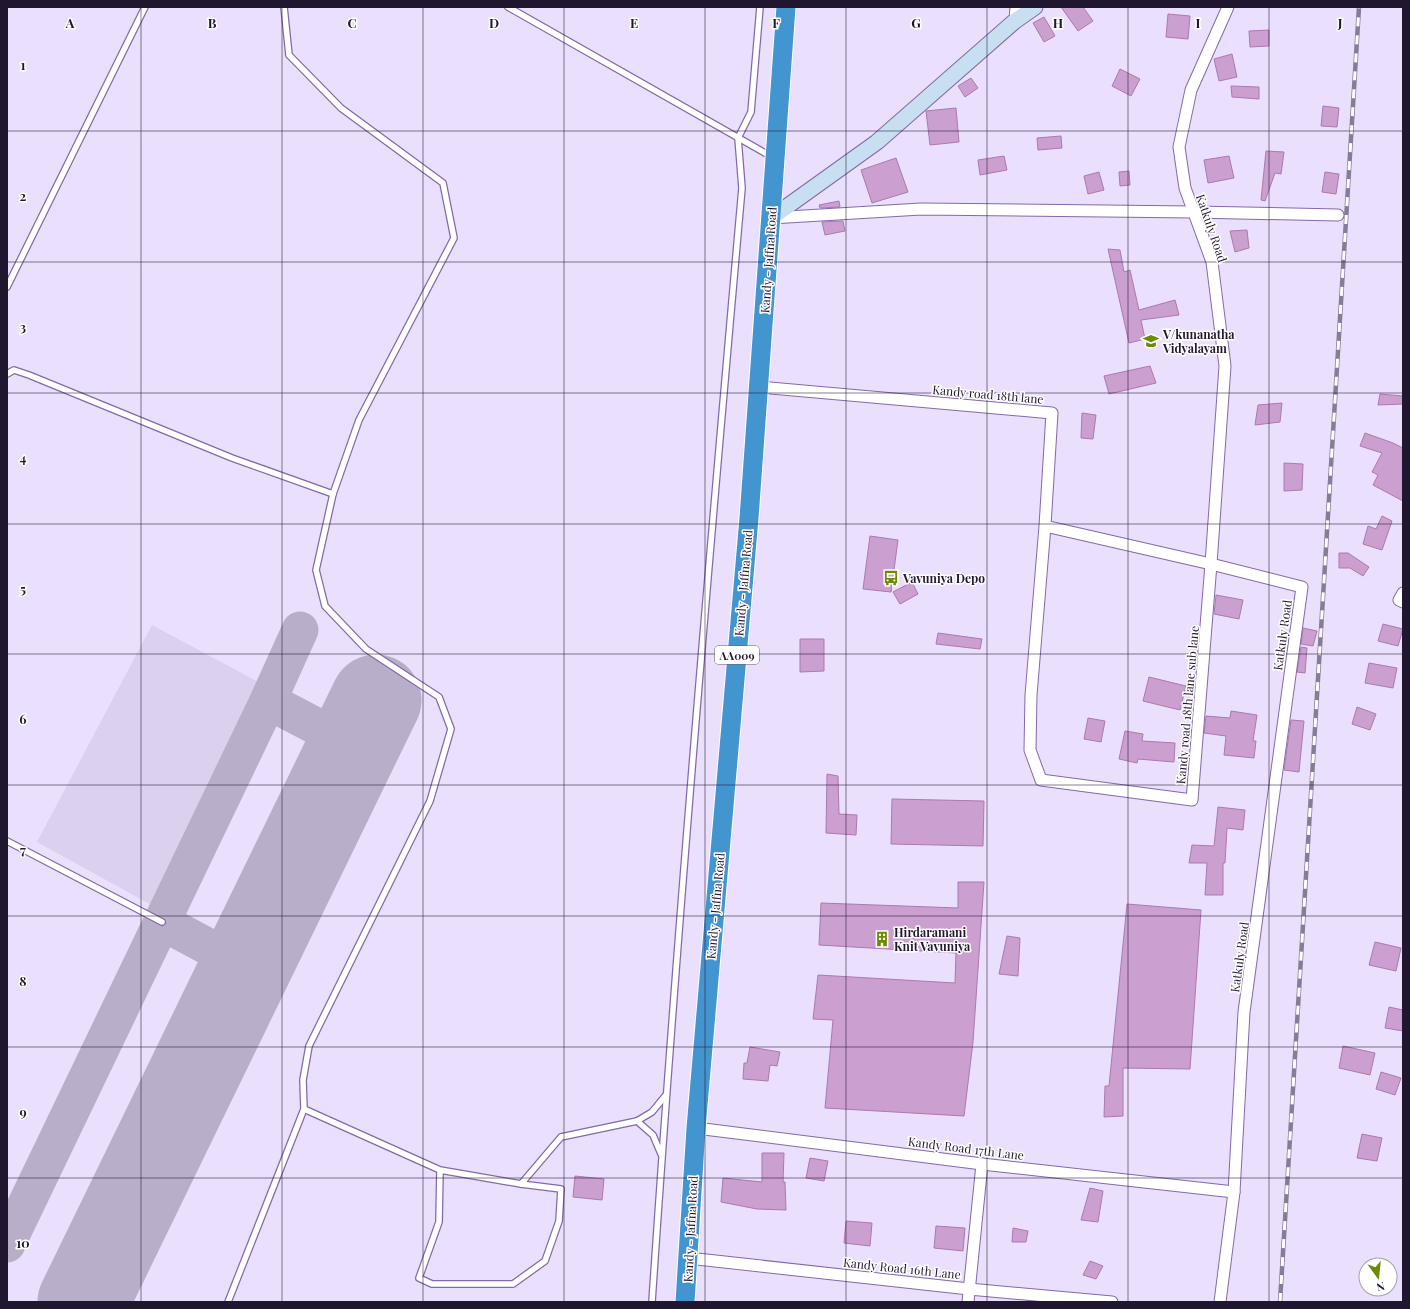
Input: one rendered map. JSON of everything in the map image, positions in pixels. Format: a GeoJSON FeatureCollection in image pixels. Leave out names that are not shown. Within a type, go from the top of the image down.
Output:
{"type":"FeatureCollection","features":[{"type":"Feature","properties":{"kind":"highway","name":"Kandy - Jaffna Road"},"geometry":{"type":"LineString","coordinates":[[685,1302],[696,1128],[759,387],[786,7]]}},
{"type":"Feature","properties":{"kind":"street"},"geometry":{"type":"LineString","coordinates":[[771,218],[877,142],[1015,14],[1035,7]]}},
{"type":"Feature","properties":{"kind":"street","name":"Katkuly Road"},"geometry":{"type":"LineString","coordinates":[[1220,1302],[1234,1192],[1244,1012],[1302,587],[1211,564],[1225,366],[1212,262],[1185,188],[1179,147],[1190,90],[1228,7]]}},
{"type":"Feature","properties":{"kind":"street"},"geometry":{"type":"LineString","coordinates":[[771,218],[921,209],[1338,215]]}},
{"type":"Feature","properties":{"kind":"street","name":"Kandy road 18th lane"},"geometry":{"type":"LineString","coordinates":[[759,387],[1052,413],[1045,526]]}},
{"type":"Feature","properties":{"kind":"street"},"geometry":{"type":"LineString","coordinates":[[1045,526],[1211,564]]}},
{"type":"Feature","properties":{"kind":"street","name":"Kandy road 18th lane sub lane"},"geometry":{"type":"LineString","coordinates":[[1045,526],[1031,695],[1030,750],[1041,780],[1192,800],[1211,564]]}},
{"type":"Feature","properties":{"kind":"street"},"geometry":{"type":"LineString","coordinates":[[1403,593],[1399,600],[1403,602]]}},
{"type":"Feature","properties":{"kind":"street","name":"Kandy Road 17th Lane"},"geometry":{"type":"LineString","coordinates":[[696,1128],[982,1164],[1234,1192]]}},
{"type":"Feature","properties":{"kind":"street"},"geometry":{"type":"LineString","coordinates":[[968,1302],[982,1164]]}},
{"type":"Feature","properties":{"kind":"street","name":"Kandy Road 16th Lane"},"geometry":{"type":"LineString","coordinates":[[688,1258],[969,1289],[1112,1302]]}},
{"type":"Feature","properties":{"kind":"lane"},"geometry":{"type":"LineString","coordinates":[[7,287],[145,7]]}},
{"type":"Feature","properties":{"kind":"lane"},"geometry":{"type":"LineString","coordinates":[[228,1302],[304,1109],[303,1080],[309,1046],[430,801],[451,729],[439,697],[366,649],[325,606],[316,570],[333,494],[359,420],[454,238],[443,183],[341,108],[289,56],[284,7]]}},
{"type":"Feature","properties":{"kind":"lane"},"geometry":{"type":"LineString","coordinates":[[508,7],[775,159]]}},
{"type":"Feature","properties":{"kind":"lane"},"geometry":{"type":"LineString","coordinates":[[652,1302],[666,1095],[704,625],[742,188],[738,138],[751,112],[760,7]]}},
{"type":"Feature","properties":{"kind":"lane"},"geometry":{"type":"LineString","coordinates":[[7,374],[14,370],[29,375],[225,455],[333,494]]}},
{"type":"Feature","properties":{"kind":"lane"},"geometry":{"type":"LineString","coordinates":[[7,841],[162,922]]}},
{"type":"Feature","properties":{"kind":"lane"},"geometry":{"type":"LineString","coordinates":[[520,1184],[561,1137],[637,1121],[652,1112],[666,1095]]}},
{"type":"Feature","properties":{"kind":"lane"},"geometry":{"type":"LineString","coordinates":[[304,1109],[440,1170],[520,1184],[560,1189],[559,1221],[545,1261],[512,1284],[432,1284],[419,1278],[439,1222],[440,1170]]}},
{"type":"Feature","properties":{"kind":"lane"},"geometry":{"type":"LineString","coordinates":[[637,1121],[653,1135],[662,1156]]}},
{"type":"Feature","properties":{"kind":"shaded area"},"geometry":{"type":"Polygon","coordinates":[[[152,625],[273,690],[166,913],[37,842],[152,625]]]}},
{"type":"Feature","properties":{"kind":"building"},"geometry":{"type":"Polygon","coordinates":[[[1061,7],[1083,7],[1093,21],[1078,31],[1061,7]]]}},
{"type":"Feature","properties":{"kind":"building"},"geometry":{"type":"Polygon","coordinates":[[[1168,14],[1190,16],[1188,39],[1166,37],[1168,14]]]}},
{"type":"Feature","properties":{"kind":"building"},"geometry":{"type":"Polygon","coordinates":[[[1044,17],[1055,36],[1044,42],[1033,23],[1044,17]]]}},
{"type":"Feature","properties":{"kind":"building"},"geometry":{"type":"Polygon","coordinates":[[[1269,30],[1269,46],[1250,47],[1249,31],[1269,30]]]}},
{"type":"Feature","properties":{"kind":"building"},"geometry":{"type":"Polygon","coordinates":[[[1232,54],[1237,77],[1219,81],[1214,59],[1232,54]]]}},
{"type":"Feature","properties":{"kind":"building"},"geometry":{"type":"Polygon","coordinates":[[[1120,69],[1140,79],[1131,96],[1112,86],[1120,69]]]}},
{"type":"Feature","properties":{"kind":"building"},"geometry":{"type":"Polygon","coordinates":[[[971,78],[978,88],[965,97],[958,86],[971,78]]]}},
{"type":"Feature","properties":{"kind":"building"},"geometry":{"type":"Polygon","coordinates":[[[1231,86],[1259,87],[1259,99],[1232,97],[1231,86]]]}},
{"type":"Feature","properties":{"kind":"building"},"geometry":{"type":"Polygon","coordinates":[[[1323,106],[1339,108],[1337,127],[1321,126],[1323,106]]]}},
{"type":"Feature","properties":{"kind":"building"},"geometry":{"type":"Polygon","coordinates":[[[956,108],[959,142],[930,145],[926,111],[956,108]]]}},
{"type":"Feature","properties":{"kind":"building"},"geometry":{"type":"Polygon","coordinates":[[[1061,136],[1062,148],[1038,150],[1037,138],[1061,136]]]}},
{"type":"Feature","properties":{"kind":"building"},"geometry":{"type":"Polygon","coordinates":[[[1266,151],[1284,152],[1281,174],[1275,173],[1265,201],[1261,200],[1266,151]]]}},
{"type":"Feature","properties":{"kind":"building"},"geometry":{"type":"Polygon","coordinates":[[[1004,156],[1007,170],[980,175],[978,160],[1004,156]]]}},
{"type":"Feature","properties":{"kind":"building"},"geometry":{"type":"Polygon","coordinates":[[[1229,156],[1234,178],[1208,183],[1204,160],[1229,156]]]}},
{"type":"Feature","properties":{"kind":"building"},"geometry":{"type":"Polygon","coordinates":[[[896,158],[908,192],[872,203],[861,170],[896,158]]]}},
{"type":"Feature","properties":{"kind":"building"},"geometry":{"type":"Polygon","coordinates":[[[1129,171],[1130,185],[1120,186],[1119,172],[1129,171]]]}},
{"type":"Feature","properties":{"kind":"building"},"geometry":{"type":"Polygon","coordinates":[[[1099,172],[1104,190],[1088,194],[1084,176],[1099,172]]]}},
{"type":"Feature","properties":{"kind":"building"},"geometry":{"type":"Polygon","coordinates":[[[1325,172],[1339,174],[1336,194],[1322,192],[1325,172]]]}},
{"type":"Feature","properties":{"kind":"building"},"geometry":{"type":"Polygon","coordinates":[[[839,201],[840,207],[820,208],[819,205],[839,201]]]}},
{"type":"Feature","properties":{"kind":"building"},"geometry":{"type":"Polygon","coordinates":[[[843,221],[845,231],[825,235],[822,222],[843,221]]]}},
{"type":"Feature","properties":{"kind":"building"},"geometry":{"type":"Polygon","coordinates":[[[1247,230],[1249,248],[1235,252],[1230,231],[1247,230]]]}},
{"type":"Feature","properties":{"kind":"building"},"geometry":{"type":"Polygon","coordinates":[[[1108,249],[1120,250],[1124,272],[1130,270],[1139,310],[1175,300],[1179,315],[1141,320],[1145,339],[1129,343],[1108,249]]]}},
{"type":"Feature","properties":{"kind":"building"},"geometry":{"type":"Polygon","coordinates":[[[1150,366],[1156,383],[1109,394],[1104,376],[1150,366]]]}},
{"type":"Feature","properties":{"kind":"building"},"geometry":{"type":"Polygon","coordinates":[[[1380,394],[1403,396],[1403,404],[1378,405],[1380,394]]]}},
{"type":"Feature","properties":{"kind":"building"},"geometry":{"type":"Polygon","coordinates":[[[1282,403],[1280,422],[1255,425],[1258,405],[1282,403]]]}},
{"type":"Feature","properties":{"kind":"building"},"geometry":{"type":"Polygon","coordinates":[[[1082,413],[1096,415],[1093,439],[1081,438],[1082,413]]]}},
{"type":"Feature","properties":{"kind":"building"},"geometry":{"type":"Polygon","coordinates":[[[1365,433],[1403,448],[1403,501],[1373,485],[1378,475],[1372,472],[1382,453],[1360,446],[1365,433]]]}},
{"type":"Feature","properties":{"kind":"building"},"geometry":{"type":"Polygon","coordinates":[[[1284,463],[1303,464],[1302,490],[1284,491],[1284,463]]]}},
{"type":"Feature","properties":{"kind":"building"},"geometry":{"type":"Polygon","coordinates":[[[1382,516],[1392,521],[1382,550],[1363,544],[1368,526],[1376,529],[1382,516]]]}},
{"type":"Feature","properties":{"kind":"building"},"geometry":{"type":"Polygon","coordinates":[[[870,536],[898,540],[891,592],[863,589],[870,536]]]}},
{"type":"Feature","properties":{"kind":"building"},"geometry":{"type":"Polygon","coordinates":[[[1339,553],[1348,553],[1369,567],[1363,576],[1350,568],[1339,568],[1339,553]]]}},
{"type":"Feature","properties":{"kind":"building"},"geometry":{"type":"Polygon","coordinates":[[[912,582],[918,594],[900,604],[893,592],[912,582]]]}},
{"type":"Feature","properties":{"kind":"building"},"geometry":{"type":"Polygon","coordinates":[[[1216,595],[1243,600],[1239,619],[1214,614],[1216,595]]]}},
{"type":"Feature","properties":{"kind":"building"},"geometry":{"type":"Polygon","coordinates":[[[1383,624],[1403,629],[1398,646],[1378,641],[1383,624]]]}},
{"type":"Feature","properties":{"kind":"building"},"geometry":{"type":"Polygon","coordinates":[[[1303,628],[1317,631],[1313,646],[1301,644],[1303,628]]]}},
{"type":"Feature","properties":{"kind":"building"},"geometry":{"type":"Polygon","coordinates":[[[938,633],[982,639],[980,649],[936,644],[938,633]]]}},
{"type":"Feature","properties":{"kind":"building"},"geometry":{"type":"Polygon","coordinates":[[[800,639],[824,639],[824,671],[800,672],[800,639]]]}},
{"type":"Feature","properties":{"kind":"building"},"geometry":{"type":"Polygon","coordinates":[[[1301,647],[1307,648],[1305,673],[1297,672],[1301,647]]]}},
{"type":"Feature","properties":{"kind":"building"},"geometry":{"type":"Polygon","coordinates":[[[1369,663],[1397,668],[1393,688],[1365,683],[1369,663]]]}},
{"type":"Feature","properties":{"kind":"building"},"geometry":{"type":"Polygon","coordinates":[[[1149,677],[1186,686],[1180,710],[1143,701],[1149,677]]]}},
{"type":"Feature","properties":{"kind":"building"},"geometry":{"type":"Polygon","coordinates":[[[1357,707],[1376,714],[1370,730],[1352,724],[1357,707]]]}},
{"type":"Feature","properties":{"kind":"building"},"geometry":{"type":"Polygon","coordinates":[[[1231,711],[1257,715],[1253,741],[1256,741],[1254,758],[1224,755],[1226,736],[1204,733],[1206,716],[1230,718],[1231,711]]]}},
{"type":"Feature","properties":{"kind":"building"},"geometry":{"type":"Polygon","coordinates":[[[1088,718],[1105,721],[1101,742],[1084,739],[1088,718]]]}},
{"type":"Feature","properties":{"kind":"building"},"geometry":{"type":"Polygon","coordinates":[[[1291,720],[1304,721],[1299,772],[1284,770],[1291,720]]]}},
{"type":"Feature","properties":{"kind":"building"},"geometry":{"type":"Polygon","coordinates":[[[1125,731],[1143,734],[1142,741],[1175,743],[1174,762],[1138,759],[1137,763],[1119,759],[1125,731]]]}},
{"type":"Feature","properties":{"kind":"building"},"geometry":{"type":"Polygon","coordinates":[[[827,774],[838,776],[839,814],[857,815],[856,835],[826,833],[827,774]]]}},
{"type":"Feature","properties":{"kind":"building"},"geometry":{"type":"Polygon","coordinates":[[[892,799],[984,801],[983,846],[891,844],[892,799]]]}},
{"type":"Feature","properties":{"kind":"building"},"geometry":{"type":"Polygon","coordinates":[[[1218,807],[1245,810],[1243,830],[1227,828],[1225,863],[1223,863],[1223,895],[1205,895],[1207,863],[1189,863],[1192,845],[1214,846],[1218,807]]]}},
{"type":"Feature","properties":{"kind":"building"},"geometry":{"type":"Polygon","coordinates":[[[958,882],[984,882],[973,1042],[964,1116],[825,1108],[833,1020],[813,1019],[818,975],[955,983],[956,953],[819,945],[821,903],[958,908],[958,882]]]}},
{"type":"Feature","properties":{"kind":"building"},"geometry":{"type":"Polygon","coordinates":[[[1127,904],[1201,910],[1190,1069],[1123,1068],[1123,1116],[1104,1117],[1105,1086],[1109,1086],[1127,904]]]}},
{"type":"Feature","properties":{"kind":"building"},"geometry":{"type":"Polygon","coordinates":[[[1007,936],[1020,938],[1018,976],[999,974],[1007,936]]]}},
{"type":"Feature","properties":{"kind":"building"},"geometry":{"type":"Polygon","coordinates":[[[1375,942],[1401,948],[1396,971],[1369,965],[1375,942]]]}},
{"type":"Feature","properties":{"kind":"building"},"geometry":{"type":"Polygon","coordinates":[[[1389,1007],[1403,1010],[1403,1031],[1385,1028],[1389,1007]]]}},
{"type":"Feature","properties":{"kind":"building"},"geometry":{"type":"Polygon","coordinates":[[[1343,1046],[1375,1053],[1370,1075],[1339,1068],[1343,1046]]]}},
{"type":"Feature","properties":{"kind":"building"},"geometry":{"type":"Polygon","coordinates":[[[750,1047],[780,1052],[777,1066],[770,1065],[768,1081],[743,1079],[744,1063],[747,1063],[750,1047]]]}},
{"type":"Feature","properties":{"kind":"building"},"geometry":{"type":"Polygon","coordinates":[[[1381,1072],[1401,1078],[1395,1095],[1376,1089],[1381,1072]]]}},
{"type":"Feature","properties":{"kind":"building"},"geometry":{"type":"Polygon","coordinates":[[[1362,1134],[1382,1138],[1377,1161],[1357,1158],[1362,1134]]]}},
{"type":"Feature","properties":{"kind":"building"},"geometry":{"type":"Polygon","coordinates":[[[762,1153],[784,1153],[783,1182],[785,1182],[786,1210],[757,1209],[721,1202],[723,1178],[762,1182],[762,1153]]]}},
{"type":"Feature","properties":{"kind":"building"},"geometry":{"type":"Polygon","coordinates":[[[810,1158],[828,1161],[824,1181],[806,1178],[810,1158]]]}},
{"type":"Feature","properties":{"kind":"building"},"geometry":{"type":"Polygon","coordinates":[[[575,1176],[604,1179],[602,1200],[573,1197],[575,1176]]]}},
{"type":"Feature","properties":{"kind":"building"},"geometry":{"type":"Polygon","coordinates":[[[1090,1188],[1103,1191],[1098,1222],[1081,1220],[1090,1188]]]}},
{"type":"Feature","properties":{"kind":"building"},"geometry":{"type":"Polygon","coordinates":[[[846,1221],[872,1223],[870,1246],[844,1243],[846,1221]]]}},
{"type":"Feature","properties":{"kind":"building"},"geometry":{"type":"Polygon","coordinates":[[[936,1226],[965,1228],[963,1251],[934,1248],[936,1226]]]}},
{"type":"Feature","properties":{"kind":"building"},"geometry":{"type":"Polygon","coordinates":[[[1013,1228],[1028,1231],[1026,1242],[1012,1242],[1013,1228]]]}},
{"type":"Feature","properties":{"kind":"building"},"geometry":{"type":"Polygon","coordinates":[[[1090,1261],[1103,1266],[1096,1279],[1083,1275],[1090,1261]]]}},
{"type":"Feature","properties":{"kind":"taxiway"},"geometry":{"type":"LineString","coordinates":[[7,1244],[268,701],[300,630]]}},
{"type":"Feature","properties":{"kind":"taxiway"},"geometry":{"type":"LineString","coordinates":[[268,701],[354,746]]}},
{"type":"Feature","properties":{"kind":"taxiway"},"geometry":{"type":"LineString","coordinates":[[162,922],[246,967]]}},
{"type":"Feature","properties":{"kind":"runway"},"geometry":{"type":"LineString","coordinates":[[83,1302],[376,700]]}},
{"type":"Feature","properties":{"kind":"railway"},"geometry":{"type":"LineString","coordinates":[[1280,1302],[1359,7]]}},
{"type":"Feature","properties":{"kind":"place","name":"V/kunanatha Vidyalayam"},"geometry":{"type":"Point","coordinates":[1151,341]}},
{"type":"Feature","properties":{"kind":"place","name":"Vavuniya Depo"},"geometry":{"type":"Point","coordinates":[891,578]}},
{"type":"Feature","properties":{"kind":"place","name":"Hirdaramani Knit Vavuniya"},"geometry":{"type":"Point","coordinates":[882,939]}}]}
